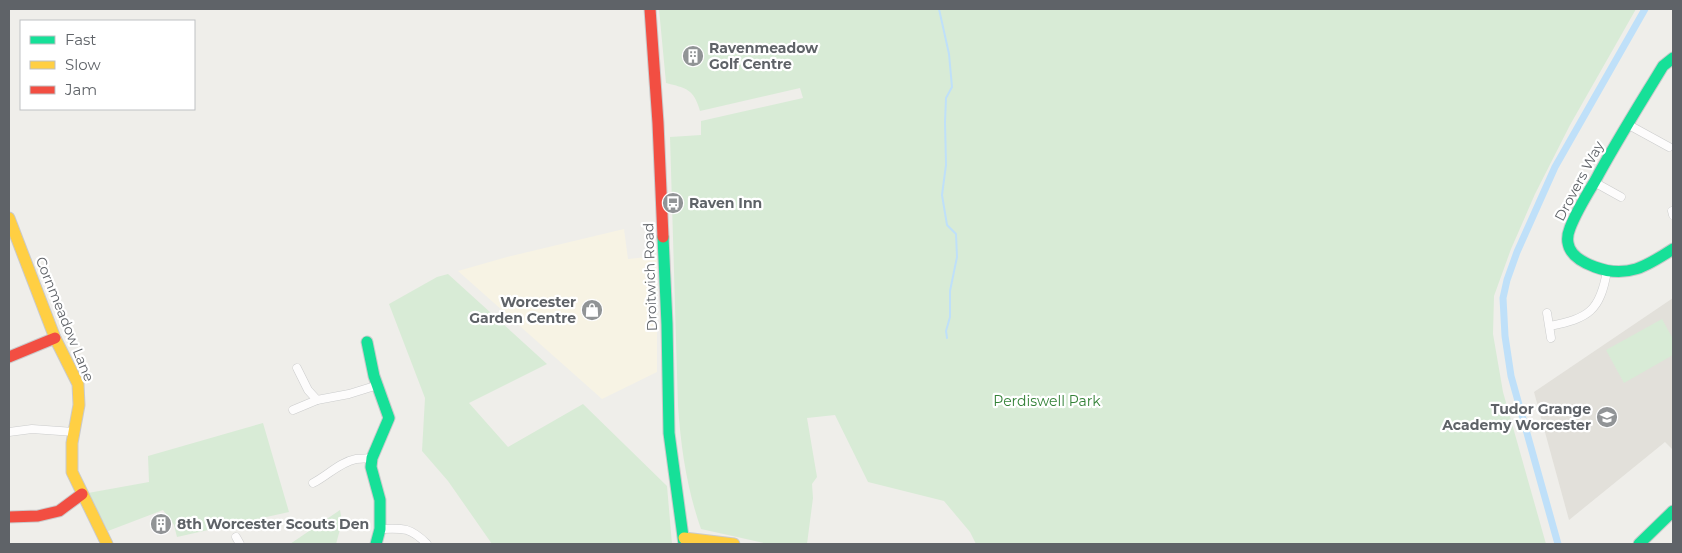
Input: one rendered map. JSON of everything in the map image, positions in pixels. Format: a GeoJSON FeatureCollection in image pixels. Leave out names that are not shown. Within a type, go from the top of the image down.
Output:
{"type":"FeatureCollection","features":[{"type":"Feature","properties":{"kind":"street","name":"Droitwich Road"},"geometry":{"type":"LineString","coordinates":[[650,9],[668,324],[669,433],[684,541]]}},
{"type":"Feature","properties":{"kind":"street","name":"Drovers Way"},"geometry":{"type":"LineString","coordinates":[[1673,58],[1663,66],[1627,124],[1594,182],[1568,235],[1569,245],[1579,261],[1618,273],[1641,269],[1673,249]]}},
{"type":"Feature","properties":{"kind":"street"},"geometry":{"type":"LineString","coordinates":[[1627,124],[1669,147]]}},
{"type":"Feature","properties":{"kind":"street"},"geometry":{"type":"LineString","coordinates":[[1594,182],[1621,198]]}},
{"type":"Feature","properties":{"kind":"street","name":"Cornmeadow Lane"},"geometry":{"type":"LineString","coordinates":[[9,218],[54,338],[78,384],[79,405],[72,443],[72,472],[107,544]]}},
{"type":"Feature","properties":{"kind":"street"},"geometry":{"type":"LineString","coordinates":[[1550,326],[1584,317],[1592,310],[1604,288],[1608,271]]}},
{"type":"Feature","properties":{"kind":"street"},"geometry":{"type":"LineString","coordinates":[[1547,313],[1551,338]]}},
{"type":"Feature","properties":{"kind":"street"},"geometry":{"type":"LineString","coordinates":[[9,357],[54,338]]}},
{"type":"Feature","properties":{"kind":"street"},"geometry":{"type":"LineString","coordinates":[[367,342],[374,376],[389,418],[372,458],[371,467],[380,500],[380,529],[376,544]]}},
{"type":"Feature","properties":{"kind":"street"},"geometry":{"type":"LineString","coordinates":[[297,368],[308,390],[317,400]]}},
{"type":"Feature","properties":{"kind":"street"},"geometry":{"type":"LineString","coordinates":[[293,410],[317,400],[349,394],[378,385]]}},
{"type":"Feature","properties":{"kind":"street"},"geometry":{"type":"LineString","coordinates":[[9,432],[32,429],[74,432]]}},
{"type":"Feature","properties":{"kind":"street"},"geometry":{"type":"LineString","coordinates":[[316,472],[316,482],[354,459],[372,458]]}},
{"type":"Feature","properties":{"kind":"street"},"geometry":{"type":"LineString","coordinates":[[9,517],[38,516],[59,511],[82,494]]}},
{"type":"Feature","properties":{"kind":"street"},"geometry":{"type":"LineString","coordinates":[[1639,544],[1673,511]]}},
{"type":"Feature","properties":{"kind":"street"},"geometry":{"type":"LineString","coordinates":[[380,529],[402,528],[410,530],[427,544]]}},
{"type":"Feature","properties":{"kind":"street"},"geometry":{"type":"LineString","coordinates":[[684,541],[734,544]]}},
{"type":"Feature","properties":{"kind":"shaded area"},"geometry":{"type":"Polygon","coordinates":[[[624,229],[628,259],[657,256],[657,372],[602,399],[458,271],[507,257],[624,229]]]}},
{"type":"Feature","properties":{"kind":"shaded area","name":"Tudor Grange Academy Worcester"},"geometry":{"type":"Polygon","coordinates":[[[1673,298],[1673,450],[1665,442],[1569,520],[1534,392],[1673,298]]]}},
{"type":"Feature","properties":{"kind":"green space","name":"Perdiswell Park"},"geometry":{"type":"Polygon","coordinates":[[[659,9],[1636,9],[1570,125],[1535,194],[1511,249],[1494,296],[1493,334],[1503,392],[1546,544],[976,544],[970,532],[944,501],[868,482],[835,415],[807,418],[817,477],[812,484],[813,498],[807,544],[768,544],[701,529],[685,469],[678,406],[670,137],[701,135],[701,121],[803,98],[800,88],[700,111],[692,94],[684,88],[666,83],[659,9]]]}},
{"type":"Feature","properties":{"kind":"green space"},"geometry":{"type":"Polygon","coordinates":[[[448,274],[547,364],[469,403],[508,447],[583,404],[667,486],[672,544],[492,544],[448,481],[422,451],[425,398],[389,304],[437,277],[448,274]]]}},
{"type":"Feature","properties":{"kind":"green space"},"geometry":{"type":"Polygon","coordinates":[[[1662,319],[1673,339],[1673,355],[1624,383],[1606,350],[1662,319]]]}},
{"type":"Feature","properties":{"kind":"green space"},"geometry":{"type":"Polygon","coordinates":[[[263,423],[289,512],[177,537],[174,525],[163,510],[108,531],[88,493],[149,482],[148,456],[263,423]]]}},
{"type":"Feature","properties":{"kind":"green space"},"geometry":{"type":"Polygon","coordinates":[[[340,510],[342,522],[336,544],[290,544],[340,510]]]}},
{"type":"Feature","properties":{"kind":"waterway"},"geometry":{"type":"LineString","coordinates":[[939,9],[949,54],[952,87],[946,98],[946,165],[942,195],[947,225],[956,234],[957,257],[950,291],[950,317],[946,331],[947,338]]}},
{"type":"Feature","properties":{"kind":"waterway"},"geometry":{"type":"LineString","coordinates":[[1558,544],[1511,376],[1505,336],[1503,298],[1517,252],[1555,167],[1645,9]]}},
{"type":"Feature","properties":{"kind":"traffic: fast"},"geometry":{"type":"LineString","coordinates":[[1673,58],[1663,66],[1611,152],[1581,204],[1568,236],[1569,248],[1582,261],[1595,267],[1617,272],[1636,269],[1654,261],[1673,249]]}},
{"type":"Feature","properties":{"kind":"traffic: fast"},"geometry":{"type":"LineString","coordinates":[[663,237],[669,433],[684,544]]}},
{"type":"Feature","properties":{"kind":"traffic: fast"},"geometry":{"type":"LineString","coordinates":[[367,342],[374,376],[389,418],[372,458],[371,467],[380,500],[380,529],[376,544]]}},
{"type":"Feature","properties":{"kind":"traffic: fast"},"geometry":{"type":"LineString","coordinates":[[1639,544],[1673,511]]}},
{"type":"Feature","properties":{"kind":"traffic: slow"},"geometry":{"type":"LineString","coordinates":[[9,218],[55,338],[78,384],[79,405],[72,443],[72,472],[107,544]]}},
{"type":"Feature","properties":{"kind":"traffic: slow"},"geometry":{"type":"LineString","coordinates":[[684,538],[734,544]]}},
{"type":"Feature","properties":{"kind":"traffic: jam"},"geometry":{"type":"LineString","coordinates":[[650,9],[663,237]]}},
{"type":"Feature","properties":{"kind":"traffic: jam"},"geometry":{"type":"LineString","coordinates":[[9,357],[55,338]]}},
{"type":"Feature","properties":{"kind":"traffic: jam"},"geometry":{"type":"LineString","coordinates":[[9,517],[38,516],[59,511],[82,494]]}},
{"type":"Feature","properties":{"kind":"place","name":"Ravenmeadow Golf Centre"},"geometry":{"type":"Point","coordinates":[693,56]}},
{"type":"Feature","properties":{"kind":"place","name":"Raven Inn"},"geometry":{"type":"Point","coordinates":[673,203]}},
{"type":"Feature","properties":{"kind":"place","name":"Worcester Garden Centre"},"geometry":{"type":"Point","coordinates":[592,310]}},
{"type":"Feature","properties":{"kind":"place","name":"Tudor Grange Academy Worcester"},"geometry":{"type":"Point","coordinates":[1607,417]}},
{"type":"Feature","properties":{"kind":"place","name":"8th Worcester Scouts Den"},"geometry":{"type":"Point","coordinates":[161,524]}}]}
